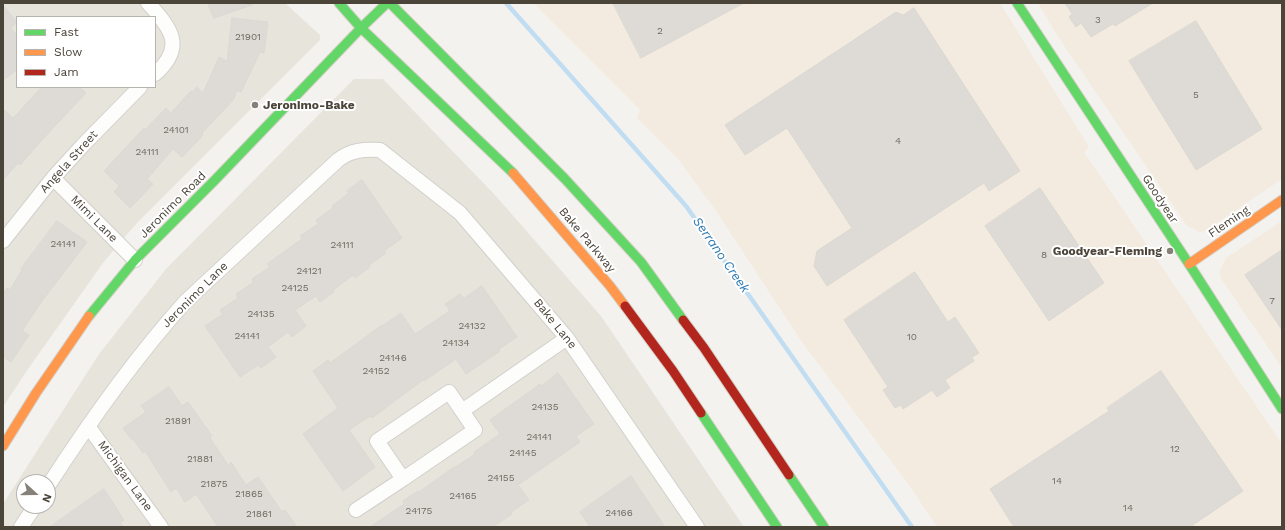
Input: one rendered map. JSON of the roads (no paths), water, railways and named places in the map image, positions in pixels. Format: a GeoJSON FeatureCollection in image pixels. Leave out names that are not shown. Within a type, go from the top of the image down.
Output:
{"type":"FeatureCollection","features":[{"type":"Feature","properties":{"kind":"main road","name":"Bake Parkway"},"geometry":{"type":"LineString","coordinates":[[339,3],[361,28],[518,177],[610,286],[673,371],[777,527]]}},
{"type":"Feature","properties":{"kind":"main road","name":"Bake Parkway"},"geometry":{"type":"LineString","coordinates":[[388,3],[565,179],[640,262],[704,348],[824,527]]}},
{"type":"Feature","properties":{"kind":"main road","name":"Jeronimo Road"},"geometry":{"type":"LineString","coordinates":[[3,446],[36,392],[84,324],[135,260],[214,182],[361,28],[388,3]]}},
{"type":"Feature","properties":{"kind":"main road","name":"Goodyear"},"geometry":{"type":"LineString","coordinates":[[1016,3],[1282,409]]}},
{"type":"Feature","properties":{"kind":"main road","name":"Fleming"},"geometry":{"type":"LineString","coordinates":[[1188,264],[1282,200]]}},
{"type":"Feature","properties":{"kind":"street"},"geometry":{"type":"LineString","coordinates":[[148,3],[170,31],[173,45],[168,60],[156,73]]}},
{"type":"Feature","properties":{"kind":"street","name":"Angela Street"},"geometry":{"type":"LineString","coordinates":[[3,241],[53,178],[82,145],[139,88]]}},
{"type":"Feature","properties":{"kind":"street","name":"Jeronimo Lane"},"geometry":{"type":"LineString","coordinates":[[56,474],[114,388],[164,326],[186,302],[338,160],[346,154],[366,149],[380,150]]}},
{"type":"Feature","properties":{"kind":"street","name":"Bake Lane"},"geometry":{"type":"LineString","coordinates":[[380,150],[460,213],[567,338],[697,527]]}},
{"type":"Feature","properties":{"kind":"street","name":"Mimi Lane"},"geometry":{"type":"LineString","coordinates":[[53,178],[135,260]]}},
{"type":"Feature","properties":{"kind":"street"},"geometry":{"type":"LineString","coordinates":[[462,411],[567,338]]}},
{"type":"Feature","properties":{"kind":"street"},"geometry":{"type":"LineString","coordinates":[[356,510],[403,479],[475,430],[448,392],[377,441],[403,479]]}},
{"type":"Feature","properties":{"kind":"street","name":"Michigan Lane"},"geometry":{"type":"LineString","coordinates":[[88,426],[161,527]]}},
{"type":"Feature","properties":{"kind":"street"},"geometry":{"type":"LineString","coordinates":[[21,527],[30,514]]}},
{"type":"Feature","properties":{"kind":"waterway","name":"Serrano Creek"},"geometry":{"type":"LineString","coordinates":[[506,3],[686,206],[912,527]]}},
{"type":"Feature","properties":{"kind":"place","name":"Jeronimo-Bake"},"geometry":{"type":"Point","coordinates":[255,105]}},
{"type":"Feature","properties":{"kind":"place","name":"Goodyear-Fleming"},"geometry":{"type":"Point","coordinates":[1170,251]}}]}
